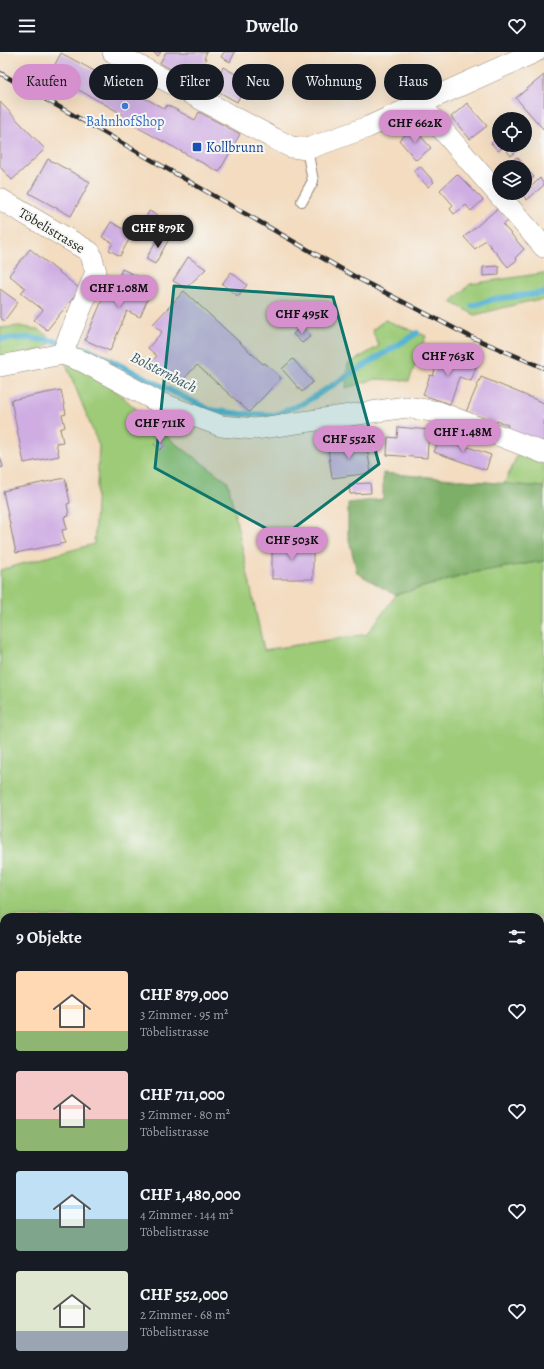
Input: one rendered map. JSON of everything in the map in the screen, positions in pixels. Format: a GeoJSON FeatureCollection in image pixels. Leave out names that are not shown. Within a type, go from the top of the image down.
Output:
{"type":"FeatureCollection","features":[{"type":"Feature","properties":{"kind":"street"},"geometry":{"type":"LineString","coordinates":[[113,52],[275,139],[291,147],[306,149],[368,127],[530,53]]}},
{"type":"Feature","properties":{"kind":"street"},"geometry":{"type":"LineString","coordinates":[[420,104],[544,247]]}},
{"type":"Feature","properties":{"kind":"street","name":"Töbelistrasse"},"geometry":{"type":"LineString","coordinates":[[0,199],[90,252],[96,272],[62,352]]}},
{"type":"Feature","properties":{"kind":"street"},"geometry":{"type":"LineString","coordinates":[[0,366],[62,352],[84,362],[158,402],[221,426],[255,429],[406,407],[439,412],[544,452]]}},
{"type":"Feature","properties":{"kind":"lane"},"geometry":{"type":"LineString","coordinates":[[302,201],[313,182],[306,149]]}},
{"type":"Feature","properties":{"kind":"highlighted area"},"geometry":{"type":"Polygon","coordinates":[[[174,286],[333,297],[379,464],[282,537],[155,468],[174,286]]]}},
{"type":"Feature","properties":{"kind":"green space"},"geometry":{"type":"Polygon","coordinates":[[[544,273],[544,300],[526,302],[475,315],[451,302],[470,284],[544,273]]]}},
{"type":"Feature","properties":{"kind":"green space"},"geometry":{"type":"Polygon","coordinates":[[[385,320],[426,336],[409,381],[376,379],[346,388],[348,364],[379,346],[372,330],[385,320]]]}},
{"type":"Feature","properties":{"kind":"green space"},"geometry":{"type":"Polygon","coordinates":[[[20,326],[39,330],[55,341],[40,350],[0,359],[0,328],[20,326]]]}},
{"type":"Feature","properties":{"kind":"green space"},"geometry":{"type":"Polygon","coordinates":[[[62,354],[84,362],[172,441],[228,482],[264,650],[367,634],[396,595],[476,572],[544,561],[544,913],[0,913],[0,570],[94,544],[99,446],[62,354]]]}},
{"type":"Feature","properties":{"kind":"green space"},"geometry":{"type":"Polygon","coordinates":[[[522,445],[544,453],[544,487],[504,484],[522,445]]]}},
{"type":"Feature","properties":{"kind":"green space"},"geometry":{"type":"Polygon","coordinates":[[[383,473],[544,487],[544,561],[476,572],[395,595],[357,573],[348,535],[348,503],[383,499],[383,473]]]}},
{"type":"Feature","properties":{"kind":"building"},"geometry":{"type":"Polygon","coordinates":[[[153,52],[161,52],[158,56],[153,52]]]}},
{"type":"Feature","properties":{"kind":"building"},"geometry":{"type":"Polygon","coordinates":[[[166,52],[207,52],[203,64],[166,64],[166,66],[160,63],[166,52]]]}},
{"type":"Feature","properties":{"kind":"building"},"geometry":{"type":"Polygon","coordinates":[[[224,52],[235,52],[230,62],[221,57],[224,52]]]}},
{"type":"Feature","properties":{"kind":"building"},"geometry":{"type":"Polygon","coordinates":[[[61,53],[89,68],[89,96],[81,91],[81,64],[55,64],[61,53]]]}},
{"type":"Feature","properties":{"kind":"building"},"geometry":{"type":"Polygon","coordinates":[[[224,68],[232,72],[232,99],[224,95],[224,68]]]}},
{"type":"Feature","properties":{"kind":"building"},"geometry":{"type":"Polygon","coordinates":[[[544,75],[544,130],[532,116],[532,112],[528,112],[516,98],[544,75]]]}},
{"type":"Feature","properties":{"kind":"building"},"geometry":{"type":"Polygon","coordinates":[[[97,100],[148,100],[165,109],[167,105],[195,120],[199,112],[240,134],[219,172],[122,119],[124,115],[97,100]]]}},
{"type":"Feature","properties":{"kind":"building"},"geometry":{"type":"Polygon","coordinates":[[[0,102],[45,149],[12,180],[0,167],[0,102]]]}},
{"type":"Feature","properties":{"kind":"building"},"geometry":{"type":"Polygon","coordinates":[[[467,103],[487,126],[470,139],[451,117],[467,103]]]}},
{"type":"Feature","properties":{"kind":"building"},"geometry":{"type":"Polygon","coordinates":[[[414,128],[431,148],[416,160],[399,140],[414,128]]]}},
{"type":"Feature","properties":{"kind":"building"},"geometry":{"type":"Polygon","coordinates":[[[508,152],[515,152],[511,156],[508,152]]]}},
{"type":"Feature","properties":{"kind":"building"},"geometry":{"type":"Polygon","coordinates":[[[48,159],[90,182],[71,216],[29,193],[48,159]]]}},
{"type":"Feature","properties":{"kind":"building"},"geometry":{"type":"Polygon","coordinates":[[[420,166],[434,182],[428,187],[414,171],[420,166]]]}},
{"type":"Feature","properties":{"kind":"building"},"geometry":{"type":"Polygon","coordinates":[[[457,174],[483,200],[471,211],[466,205],[454,214],[450,209],[453,205],[440,190],[457,174]]]}},
{"type":"Feature","properties":{"kind":"building"},"geometry":{"type":"Polygon","coordinates":[[[540,178],[544,185],[532,196],[532,186],[540,178]]]}},
{"type":"Feature","properties":{"kind":"building"},"geometry":{"type":"Polygon","coordinates":[[[497,209],[508,221],[503,225],[524,249],[515,258],[517,260],[508,267],[485,240],[475,249],[464,237],[497,209]]]}},
{"type":"Feature","properties":{"kind":"building"},"geometry":{"type":"Polygon","coordinates":[[[149,211],[157,215],[151,229],[143,225],[149,211]]]}},
{"type":"Feature","properties":{"kind":"building"},"geometry":{"type":"Polygon","coordinates":[[[111,222],[132,234],[120,256],[109,250],[113,243],[102,237],[111,222]]]}},
{"type":"Feature","properties":{"kind":"building"},"geometry":{"type":"Polygon","coordinates":[[[160,234],[169,239],[155,264],[146,259],[160,234]]]}},
{"type":"Feature","properties":{"kind":"building"},"geometry":{"type":"Polygon","coordinates":[[[30,249],[80,289],[47,330],[34,320],[43,310],[21,293],[25,288],[9,275],[30,249]]]}},
{"type":"Feature","properties":{"kind":"building"},"geometry":{"type":"Polygon","coordinates":[[[188,257],[206,269],[186,288],[173,281],[188,257]]]}},
{"type":"Feature","properties":{"kind":"building"},"geometry":{"type":"Polygon","coordinates":[[[499,266],[499,275],[483,276],[483,267],[499,266]]]}},
{"type":"Feature","properties":{"kind":"building"},"geometry":{"type":"Polygon","coordinates":[[[122,269],[154,284],[140,317],[127,311],[110,351],[85,340],[104,296],[110,298],[122,269]]]}},
{"type":"Feature","properties":{"kind":"building"},"geometry":{"type":"Polygon","coordinates":[[[231,272],[247,285],[238,296],[222,284],[231,272]]]}},
{"type":"Feature","properties":{"kind":"building"},"geometry":{"type":"Polygon","coordinates":[[[0,289],[18,302],[4,321],[0,318],[0,289]]]}},
{"type":"Feature","properties":{"kind":"building"},"geometry":{"type":"Polygon","coordinates":[[[184,291],[263,364],[265,363],[281,378],[249,412],[197,365],[178,385],[152,361],[157,356],[148,348],[162,332],[153,324],[184,291]]]}},
{"type":"Feature","properties":{"kind":"building"},"geometry":{"type":"Polygon","coordinates":[[[302,326],[311,336],[302,343],[293,334],[302,326]]]}},
{"type":"Feature","properties":{"kind":"building"},"geometry":{"type":"Polygon","coordinates":[[[441,352],[477,364],[471,381],[459,377],[450,404],[423,395],[430,375],[433,376],[441,352]]]}},
{"type":"Feature","properties":{"kind":"building"},"geometry":{"type":"Polygon","coordinates":[[[293,359],[313,382],[302,392],[282,369],[293,359]]]}},
{"type":"Feature","properties":{"kind":"building"},"geometry":{"type":"Polygon","coordinates":[[[481,377],[544,403],[544,446],[507,428],[508,425],[497,421],[496,424],[466,412],[481,377]]]}},
{"type":"Feature","properties":{"kind":"building"},"geometry":{"type":"Polygon","coordinates":[[[61,390],[66,414],[62,415],[65,427],[60,429],[63,442],[56,443],[59,456],[24,463],[11,400],[61,390]]]}},
{"type":"Feature","properties":{"kind":"building"},"geometry":{"type":"Polygon","coordinates":[[[398,427],[429,430],[427,458],[387,455],[388,437],[397,438],[398,427]]]}},
{"type":"Feature","properties":{"kind":"building"},"geometry":{"type":"Polygon","coordinates":[[[440,437],[491,455],[486,470],[434,452],[440,437]]]}},
{"type":"Feature","properties":{"kind":"building"},"geometry":{"type":"Polygon","coordinates":[[[159,439],[165,445],[160,450],[154,444],[159,439]]]}},
{"type":"Feature","properties":{"kind":"building"},"geometry":{"type":"Polygon","coordinates":[[[366,442],[371,473],[332,478],[328,448],[366,442]]]}},
{"type":"Feature","properties":{"kind":"building"},"geometry":{"type":"Polygon","coordinates":[[[0,456],[3,467],[0,468],[0,456]]]}},
{"type":"Feature","properties":{"kind":"building"},"geometry":{"type":"Polygon","coordinates":[[[65,478],[70,503],[67,504],[69,516],[64,517],[67,529],[62,530],[65,543],[16,553],[3,491],[65,478]]]}},
{"type":"Feature","properties":{"kind":"building"},"geometry":{"type":"Polygon","coordinates":[[[370,483],[371,493],[350,494],[349,484],[370,483]]]}},
{"type":"Feature","properties":{"kind":"building"},"geometry":{"type":"Polygon","coordinates":[[[272,543],[313,543],[313,579],[272,579],[272,543]]]}},
{"type":"Feature","properties":{"kind":"waterway"},"geometry":{"type":"LineString","coordinates":[[472,306],[494,299],[544,293]]}},
{"type":"Feature","properties":{"kind":"waterway","name":"Bolsternbach"},"geometry":{"type":"LineString","coordinates":[[0,339],[29,338],[55,341],[90,350],[210,410],[241,414],[275,415],[304,403],[417,333]]}},
{"type":"Feature","properties":{"kind":"railway"},"geometry":{"type":"LineString","coordinates":[[0,73],[359,279],[469,336],[544,368]]}},
{"type":"Feature","properties":{"kind":"place","name":"BahnhofShop"},"geometry":{"type":"Point","coordinates":[125,106]}},
{"type":"Feature","properties":{"kind":"place","name":"Kollbrunn"},"geometry":{"type":"Point","coordinates":[197,147]}}]}
